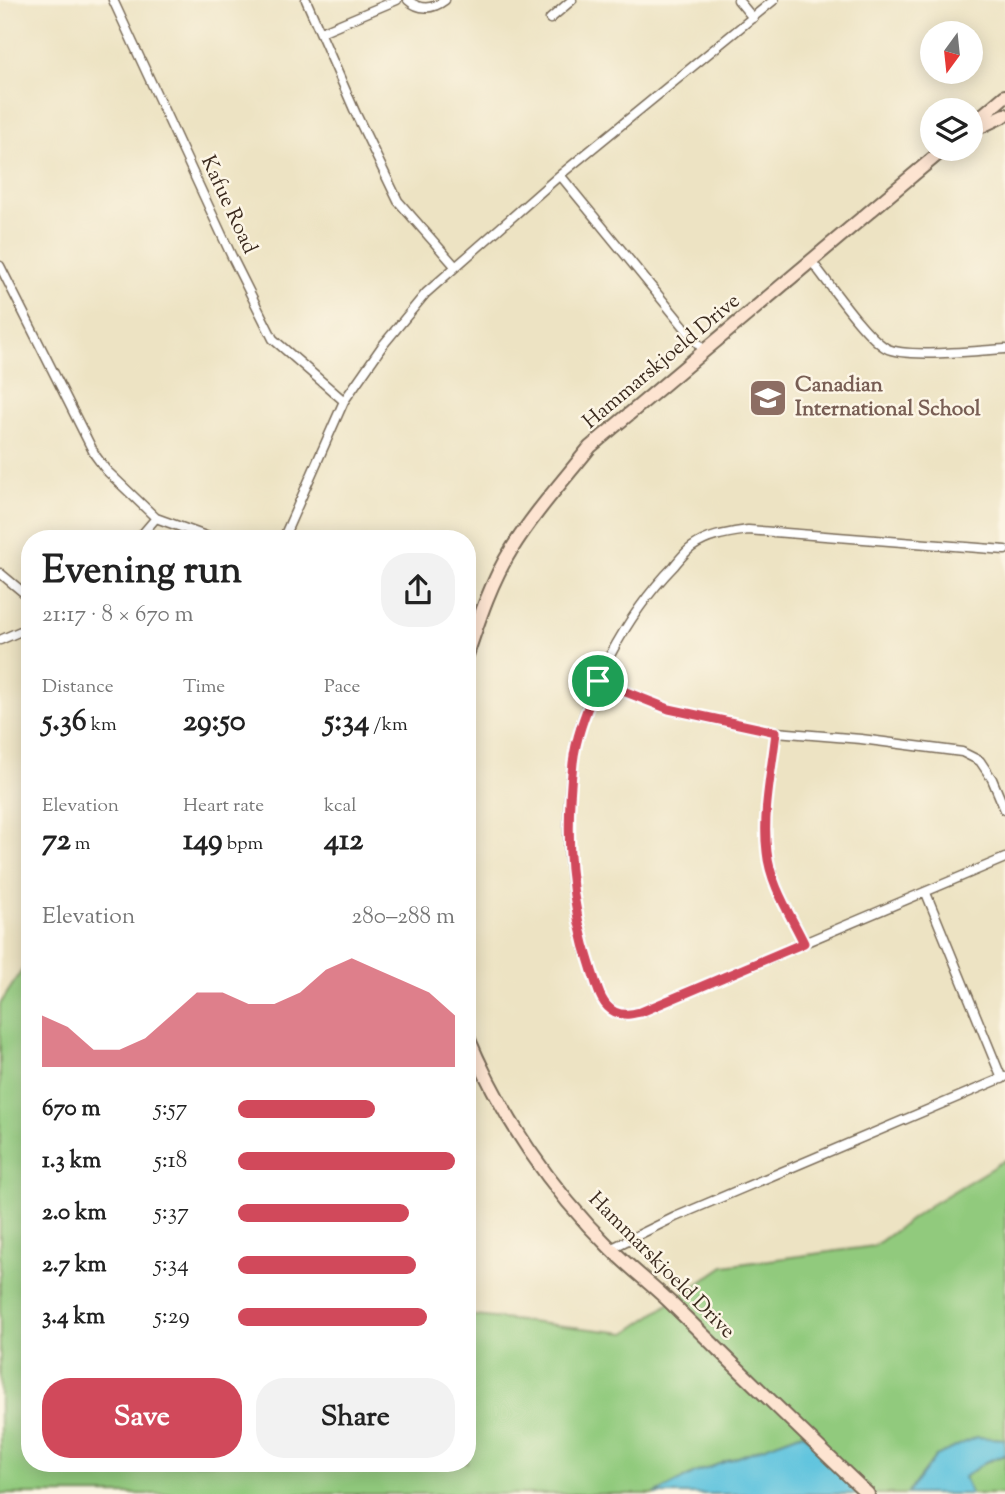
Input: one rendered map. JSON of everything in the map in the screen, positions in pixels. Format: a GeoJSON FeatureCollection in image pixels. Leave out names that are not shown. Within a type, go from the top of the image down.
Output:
{"type":"FeatureCollection","features":[{"type":"Feature","properties":{"kind":"main road"},"geometry":{"type":"LineString","coordinates":[[983,115],[1005,96]]}},
{"type":"Feature","properties":{"kind":"main road"},"geometry":{"type":"LineString","coordinates":[[983,125],[1005,115]]}},
{"type":"Feature","properties":{"kind":"main road","name":"Hammarskjoeld Drive"},"geometry":{"type":"LineString","coordinates":[[476,620],[510,552],[542,506],[590,447],[930,161]]}},
{"type":"Feature","properties":{"kind":"main road","name":"Hammarskjoeld Drive"},"geometry":{"type":"LineString","coordinates":[[476,1057],[510,1122],[537,1161],[610,1249],[671,1303],[765,1398],[868,1494]]}},
{"type":"Feature","properties":{"kind":"street","name":"Kafue Road"},"geometry":{"type":"LineString","coordinates":[[113,0],[233,259],[273,338],[344,401]]}},
{"type":"Feature","properties":{"kind":"street"},"geometry":{"type":"LineString","coordinates":[[306,0],[398,201],[455,265]]}},
{"type":"Feature","properties":{"kind":"street"},"geometry":{"type":"LineString","coordinates":[[321,32],[397,0]]}},
{"type":"Feature","properties":{"kind":"street"},"geometry":{"type":"LineString","coordinates":[[408,0],[413,5],[425,8],[436,6],[445,0]]}},
{"type":"Feature","properties":{"kind":"street"},"geometry":{"type":"LineString","coordinates":[[550,19],[572,0]]}},
{"type":"Feature","properties":{"kind":"street"},"geometry":{"type":"LineString","coordinates":[[738,0],[753,18]]}},
{"type":"Feature","properties":{"kind":"street"},"geometry":{"type":"LineString","coordinates":[[287,530],[344,401],[383,345],[426,293],[560,175],[774,0]]}},
{"type":"Feature","properties":{"kind":"street"},"geometry":{"type":"LineString","coordinates":[[560,175],[704,351]]}},
{"type":"Feature","properties":{"kind":"street"},"geometry":{"type":"LineString","coordinates":[[812,262],[866,329],[887,349],[911,353],[1005,349]]}},
{"type":"Feature","properties":{"kind":"street"},"geometry":{"type":"LineString","coordinates":[[0,266],[94,454],[106,470],[156,517],[190,530]]}},
{"type":"Feature","properties":{"kind":"street"},"geometry":{"type":"LineString","coordinates":[[145,530],[156,517]]}},
{"type":"Feature","properties":{"kind":"street"},"geometry":{"type":"LineString","coordinates":[[1005,550],[748,530],[716,535],[692,547],[663,576],[633,617],[598,681],[582,724],[573,761],[569,830],[573,900],[582,939],[602,1001],[613,1011],[626,1015],[641,1012],[1005,858]]}},
{"type":"Feature","properties":{"kind":"street"},"geometry":{"type":"LineString","coordinates":[[0,573],[21,590]]}},
{"type":"Feature","properties":{"kind":"street"},"geometry":{"type":"LineString","coordinates":[[0,640],[21,631]]}},
{"type":"Feature","properties":{"kind":"street"},"geometry":{"type":"LineString","coordinates":[[598,681],[669,709],[776,732],[861,739],[962,752],[980,761],[992,779],[1005,810]]}},
{"type":"Feature","properties":{"kind":"street"},"geometry":{"type":"LineString","coordinates":[[776,732],[767,811],[767,852],[774,882],[804,943]]}},
{"type":"Feature","properties":{"kind":"street"},"geometry":{"type":"LineString","coordinates":[[610,1249],[675,1217],[1004,1078],[926,893]]}},
{"type":"Feature","properties":{"kind":"green space"},"geometry":{"type":"Polygon","coordinates":[[[21,972],[21,1472],[476,1472],[476,1316],[626,1333],[724,1266],[874,1246],[929,1206],[1005,1160],[1005,1439],[936,1456],[907,1494],[868,1494],[803,1433],[695,1473],[655,1494],[0,1494],[0,1004],[21,972]]]}},
{"type":"Feature","properties":{"kind":"green space"},"geometry":{"type":"Polygon","coordinates":[[[1005,1455],[1005,1494],[971,1494],[963,1477],[985,1462],[1005,1455]]]}},
{"type":"Feature","properties":{"kind":"water"},"geometry":{"type":"Polygon","coordinates":[[[803,1433],[868,1494],[655,1494],[695,1473],[803,1433]]]}},
{"type":"Feature","properties":{"kind":"water"},"geometry":{"type":"Polygon","coordinates":[[[976,1437],[1005,1439],[1005,1455],[985,1462],[964,1477],[971,1494],[907,1494],[936,1456],[976,1437]]]}},
{"type":"Feature","properties":{"kind":"place","name":"Canadian International School"},"geometry":{"type":"Point","coordinates":[768,398]}},
{"type":"Feature","properties":{"kind":"route"},"geometry":{"type":"LineString","coordinates":[[598,681],[669,709],[776,732],[767,811],[767,852],[774,882],[804,943],[641,1012],[626,1015],[613,1011],[602,1001],[582,939],[573,900],[569,861],[573,761],[582,724],[598,681]]}}]}
